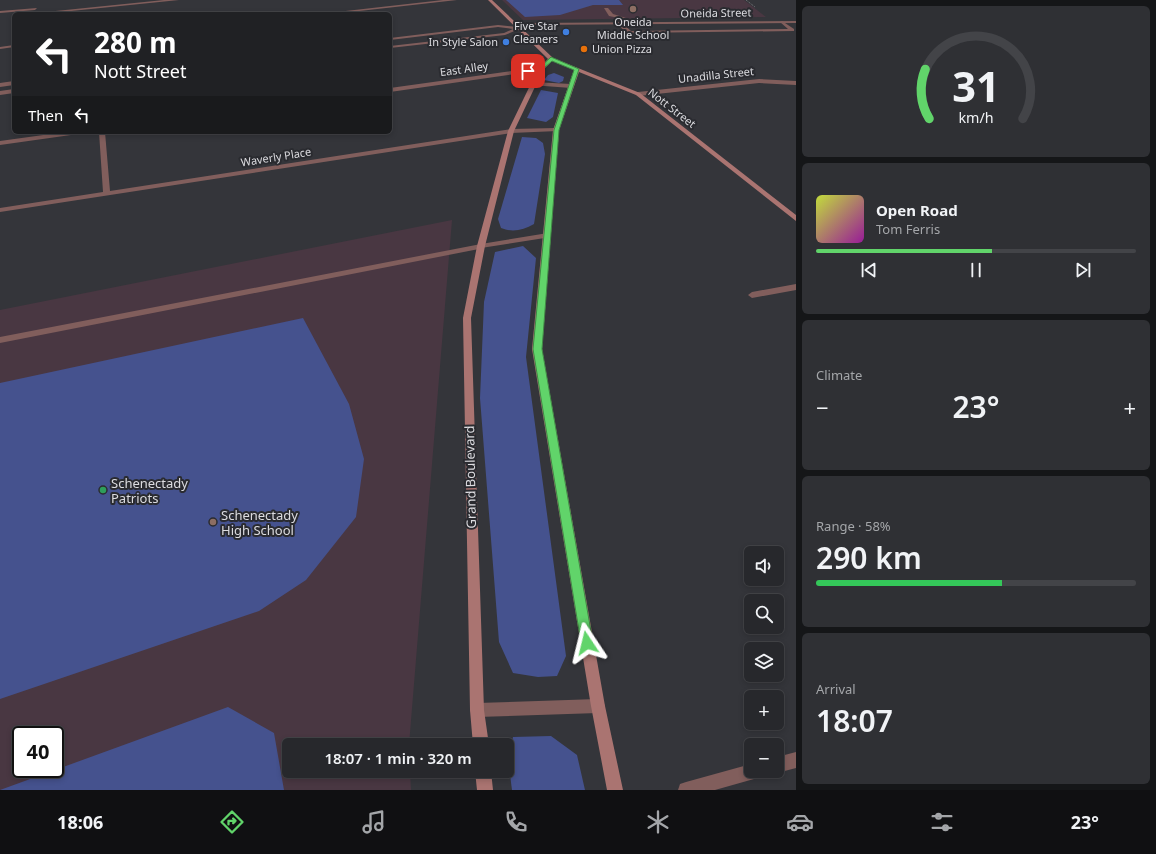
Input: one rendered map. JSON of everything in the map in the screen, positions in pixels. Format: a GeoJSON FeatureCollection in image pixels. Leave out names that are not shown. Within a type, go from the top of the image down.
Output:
{"type":"FeatureCollection","features":[{"type":"Feature","properties":{"kind":"street"},"geometry":{"type":"LineString","coordinates":[[44,12],[129,0]]}},
{"type":"Feature","properties":{"kind":"street"},"geometry":{"type":"LineString","coordinates":[[0,12],[177,0]]}},
{"type":"Feature","properties":{"kind":"street"},"geometry":{"type":"LineString","coordinates":[[340,12],[455,0]]}},
{"type":"Feature","properties":{"kind":"street","name":"Nott Street"},"geometry":{"type":"LineString","coordinates":[[490,0],[551,59],[638,94],[796,219]]}},
{"type":"Feature","properties":{"kind":"street"},"geometry":{"type":"LineString","coordinates":[[91,6],[92,12]]}},
{"type":"Feature","properties":{"kind":"street"},"geometry":{"type":"LineString","coordinates":[[606,9],[611,15],[624,18]]}},
{"type":"Feature","properties":{"kind":"street"},"geometry":{"type":"LineString","coordinates":[[0,17],[12,15]]}},
{"type":"Feature","properties":{"kind":"street"},"geometry":{"type":"LineString","coordinates":[[619,23],[627,31],[631,32],[792,30],[782,22]]}},
{"type":"Feature","properties":{"kind":"street","name":"Oneida Street"},"geometry":{"type":"LineString","coordinates":[[518,28],[528,24],[796,22]]}},
{"type":"Feature","properties":{"kind":"street"},"geometry":{"type":"LineString","coordinates":[[392,39],[498,26],[518,28]]}},
{"type":"Feature","properties":{"kind":"street"},"geometry":{"type":"LineString","coordinates":[[392,47],[505,34],[518,28]]}},
{"type":"Feature","properties":{"kind":"street"},"geometry":{"type":"LineString","coordinates":[[0,48],[12,46]]}},
{"type":"Feature","properties":{"kind":"street","name":"Grand Boulevard"},"geometry":{"type":"LineString","coordinates":[[480,738],[477,710],[467,318],[480,246],[511,131],[540,69],[551,59]]}},
{"type":"Feature","properties":{"kind":"street","name":"East Alley"},"geometry":{"type":"LineString","coordinates":[[392,90],[540,69]]}},
{"type":"Feature","properties":{"kind":"street"},"geometry":{"type":"LineString","coordinates":[[577,69],[556,130],[537,349],[598,706],[615,790]]}},
{"type":"Feature","properties":{"kind":"street","name":"Unadilla Street"},"geometry":{"type":"LineString","coordinates":[[638,94],[759,81],[796,83]]}},
{"type":"Feature","properties":{"kind":"street"},"geometry":{"type":"LineString","coordinates":[[0,85],[12,84]]}},
{"type":"Feature","properties":{"kind":"street"},"geometry":{"type":"LineString","coordinates":[[533,84],[571,86]]}},
{"type":"Feature","properties":{"kind":"street"},"geometry":{"type":"LineString","coordinates":[[0,93],[12,91]]}},
{"type":"Feature","properties":{"kind":"street","name":"Waverly Place"},"geometry":{"type":"LineString","coordinates":[[0,210],[511,131],[556,130]]}},
{"type":"Feature","properties":{"kind":"street"},"geometry":{"type":"LineString","coordinates":[[0,143],[64,134]]}},
{"type":"Feature","properties":{"kind":"street"},"geometry":{"type":"LineString","coordinates":[[102,134],[107,193]]}},
{"type":"Feature","properties":{"kind":"street"},"geometry":{"type":"LineString","coordinates":[[0,340],[480,246],[548,235]]}},
{"type":"Feature","properties":{"kind":"street"},"geometry":{"type":"LineString","coordinates":[[752,295],[796,287]]}},
{"type":"Feature","properties":{"kind":"street"},"geometry":{"type":"LineString","coordinates":[[477,710],[598,706]]}},
{"type":"Feature","properties":{"kind":"street"},"geometry":{"type":"LineString","coordinates":[[784,763],[796,760]]}},
{"type":"Feature","properties":{"kind":"street"},"geometry":{"type":"LineString","coordinates":[[686,790],[744,774]]}},
{"type":"Feature","properties":{"kind":"street"},"geometry":{"type":"LineString","coordinates":[[484,778],[485,790]]}},
{"type":"Feature","properties":{"kind":"shaded area","name":"Oneida Middle School"},"geometry":{"type":"Polygon","coordinates":[[[502,0],[744,0],[766,17],[523,20],[502,0]]]}},
{"type":"Feature","properties":{"kind":"shaded area"},"geometry":{"type":"Polygon","coordinates":[[[506,0],[619,0],[623,5],[593,5],[560,15],[525,17],[506,0]]]}},
{"type":"Feature","properties":{"kind":"shaded area"},"geometry":{"type":"Polygon","coordinates":[[[554,73],[564,77],[563,81],[559,83],[544,80],[548,75],[554,73]]]}},
{"type":"Feature","properties":{"kind":"shaded area"},"geometry":{"type":"Polygon","coordinates":[[[541,90],[558,93],[553,117],[546,122],[527,118],[541,90]]]}},
{"type":"Feature","properties":{"kind":"shaded area"},"geometry":{"type":"Polygon","coordinates":[[[522,137],[536,138],[543,143],[545,154],[534,224],[514,231],[505,230],[501,228],[498,219],[522,137]]]}},
{"type":"Feature","properties":{"kind":"shaded area","name":"Schenectady High School"},"geometry":{"type":"Polygon","coordinates":[[[452,220],[410,738],[282,738],[282,778],[410,778],[411,790],[0,790],[0,310],[452,220]]]}},
{"type":"Feature","properties":{"kind":"shaded area"},"geometry":{"type":"Polygon","coordinates":[[[523,246],[536,258],[526,357],[566,656],[557,676],[538,677],[513,673],[499,642],[480,398],[484,302],[495,252],[523,246]]]}},
{"type":"Feature","properties":{"kind":"shaded area"},"geometry":{"type":"Polygon","coordinates":[[[303,318],[349,404],[364,459],[356,517],[306,580],[259,611],[0,699],[0,383],[303,318]]]}},
{"type":"Feature","properties":{"kind":"shaded area"},"geometry":{"type":"Polygon","coordinates":[[[228,707],[274,733],[284,790],[0,790],[33,778],[64,778],[64,767],[228,707]]]}},
{"type":"Feature","properties":{"kind":"shaded area"},"geometry":{"type":"Polygon","coordinates":[[[551,736],[577,755],[585,790],[512,790],[510,778],[514,778],[513,737],[551,736]]]}},
{"type":"Feature","properties":{"kind":"place","name":"Oneida Middle School"},"geometry":{"type":"Point","coordinates":[633,9]}},
{"type":"Feature","properties":{"kind":"place","name":"Five Star Cleaners"},"geometry":{"type":"Point","coordinates":[566,32]}},
{"type":"Feature","properties":{"kind":"place","name":"In Style Salon"},"geometry":{"type":"Point","coordinates":[506,42]}},
{"type":"Feature","properties":{"kind":"place","name":"Union Pizza"},"geometry":{"type":"Point","coordinates":[584,49]}},
{"type":"Feature","properties":{"kind":"place","name":"Schenectady Patriots"},"geometry":{"type":"Point","coordinates":[103,490]}},
{"type":"Feature","properties":{"kind":"place","name":"Schenectady High School"},"geometry":{"type":"Point","coordinates":[213,522]}},
{"type":"Feature","properties":{"kind":"route"},"geometry":{"type":"LineString","coordinates":[[528,71],[540,69],[551,59],[577,69],[556,130],[537,349],[587,643]]}}]}
